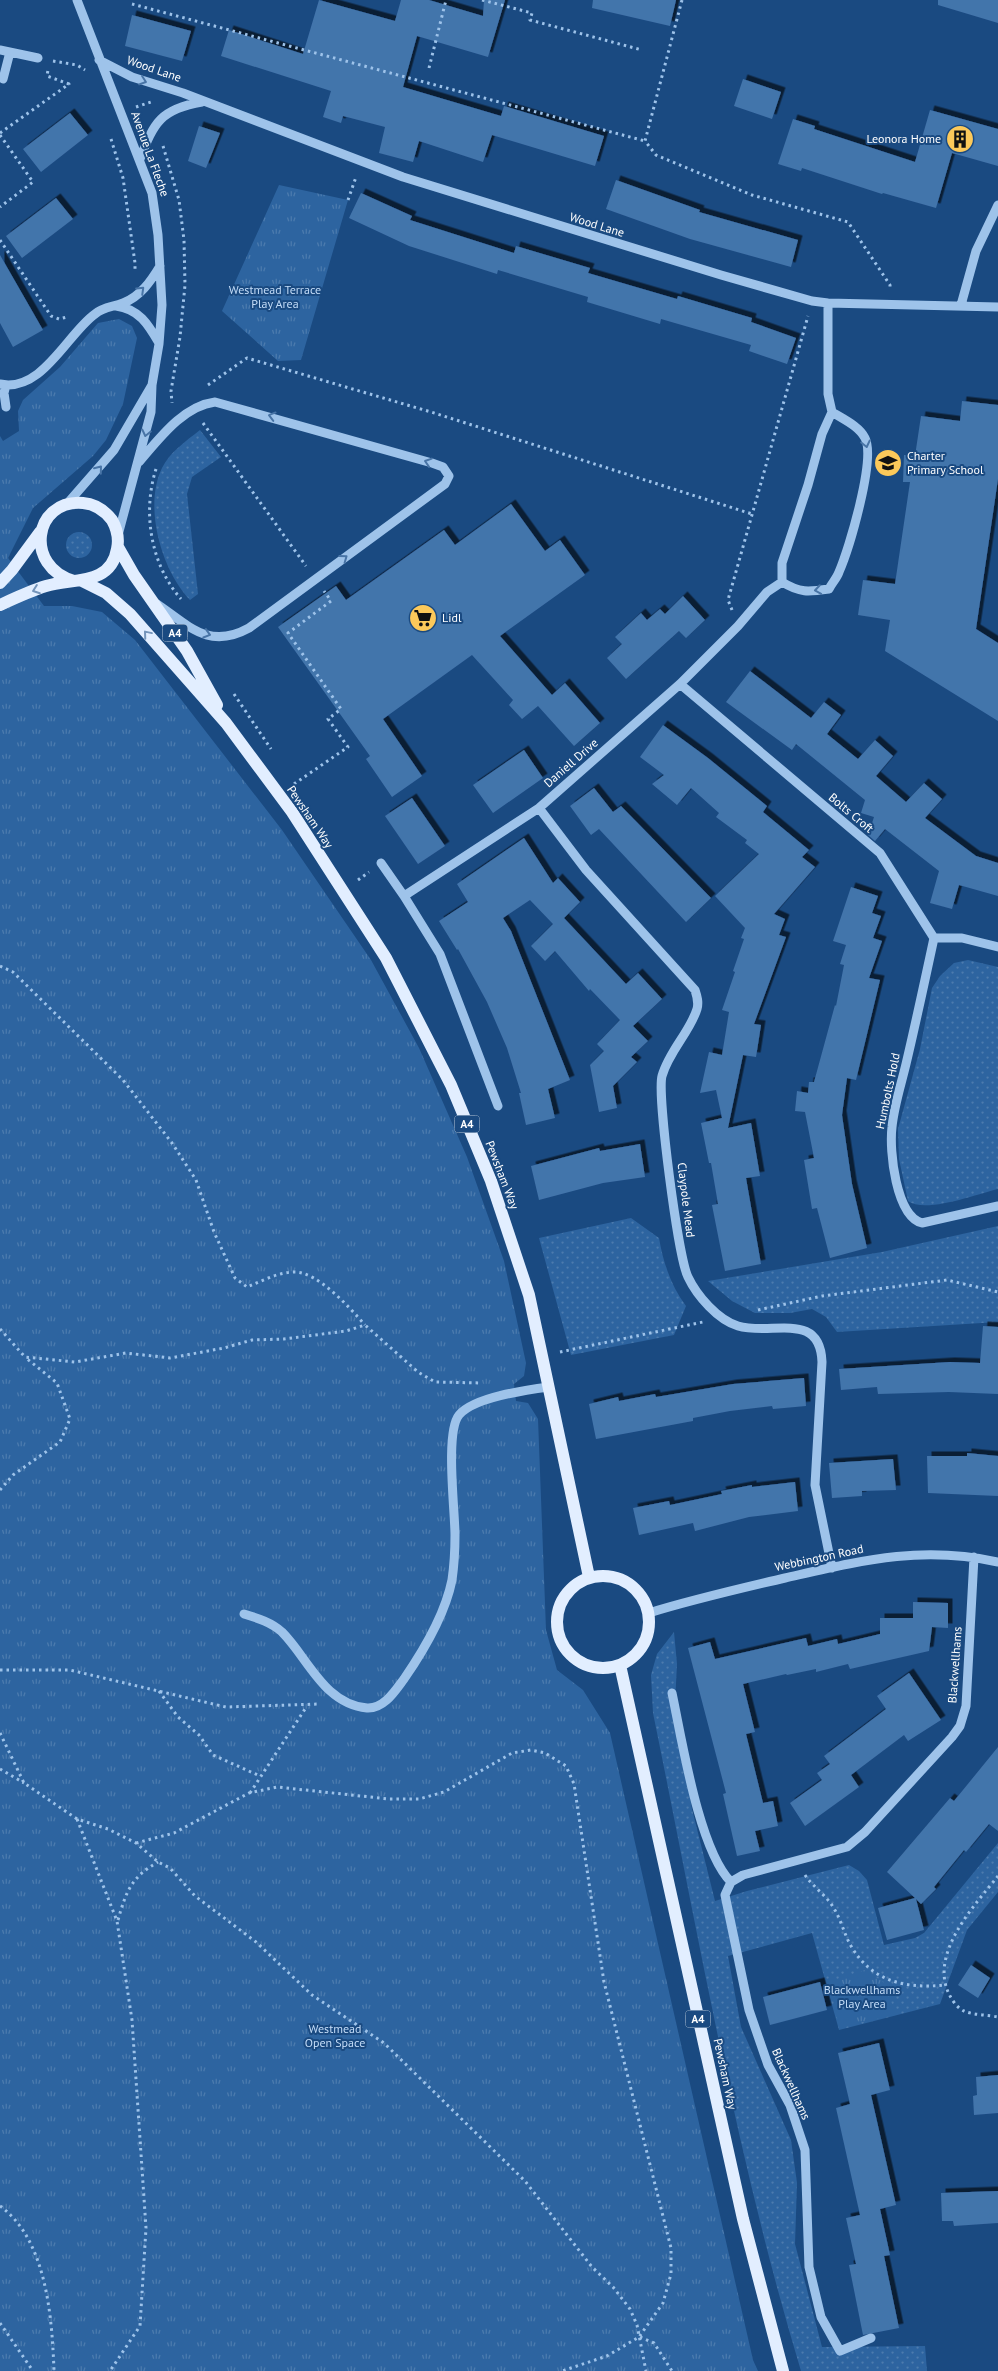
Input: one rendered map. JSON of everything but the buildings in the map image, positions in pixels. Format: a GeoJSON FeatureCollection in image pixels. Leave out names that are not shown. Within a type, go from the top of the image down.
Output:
{"type":"FeatureCollection","features":[{"type":"Feature","properties":{"kind":"main road","name":"A4"},"geometry":{"type":"LineString","coordinates":[[66,505],[76,503],[96,507],[113,522],[118,541]]}},
{"type":"Feature","properties":{"kind":"main road","name":"Avenue La Fleche"},"geometry":{"type":"LineString","coordinates":[[0,583],[42,530],[49,516],[66,505]]}},
{"type":"Feature","properties":{"kind":"main road","name":"A4"},"geometry":{"type":"LineString","coordinates":[[42,530],[40,546],[47,565],[63,578],[78,581]]}},
{"type":"Feature","properties":{"kind":"main road","name":"Avenue La Fleche"},"geometry":{"type":"LineString","coordinates":[[0,605],[47,586],[95,577],[105,572],[112,563],[118,541]]}},
{"type":"Feature","properties":{"kind":"main road","name":"Pewsham Way"},"geometry":{"type":"LineString","coordinates":[[118,541],[151,599],[187,651],[226,723]]}},
{"type":"Feature","properties":{"kind":"main road","name":"Pewsham Way"},"geometry":{"type":"LineString","coordinates":[[78,581],[106,592],[130,614],[226,723],[292,812],[386,958],[451,1085],[491,1181],[529,1295],[589,1577]]}},
{"type":"Feature","properties":{"kind":"main road"},"geometry":{"type":"LineString","coordinates":[[605,1575],[620,1578],[634,1586],[644,1598],[649,1613],[649,1629],[644,1644],[634,1657],[620,1665],[606,1668],[590,1666],[577,1660],[566,1650],[559,1637],[556,1622],[558,1607],[570,1589],[589,1577],[605,1575]]}},
{"type":"Feature","properties":{"kind":"main road","name":"Pewsham Way"},"geometry":{"type":"LineString","coordinates":[[620,1665],[743,2219],[783,2371]]}},
{"type":"Feature","properties":{"kind":"street","name":"Avenue La Fleche"},"geometry":{"type":"LineString","coordinates":[[77,0],[152,193],[160,264],[162,305],[160,344],[152,384],[151,412],[118,541]]}},
{"type":"Feature","properties":{"kind":"street"},"geometry":{"type":"LineString","coordinates":[[0,50],[38,58]]}},
{"type":"Feature","properties":{"kind":"street"},"geometry":{"type":"LineString","coordinates":[[3,80],[10,52]]}},
{"type":"Feature","properties":{"kind":"street","name":"Wood Lane"},"geometry":{"type":"LineString","coordinates":[[99,60],[132,77],[183,93],[202,102],[403,177],[565,228],[812,301],[998,307]]}},
{"type":"Feature","properties":{"kind":"street"},"geometry":{"type":"LineString","coordinates":[[140,159],[150,134],[168,113],[185,105],[202,102]]}},
{"type":"Feature","properties":{"kind":"street"},"geometry":{"type":"LineString","coordinates":[[961,306],[976,251],[998,205]]}},
{"type":"Feature","properties":{"kind":"street"},"geometry":{"type":"LineString","coordinates":[[6,407],[3,384],[23,381],[36,373],[61,352],[87,320],[103,308],[129,301],[140,292],[154,276],[160,264]]}},
{"type":"Feature","properties":{"kind":"street"},"geometry":{"type":"LineString","coordinates":[[828,303],[828,394],[832,412],[822,434],[808,485],[782,563],[782,582],[795,590],[809,592],[829,588],[839,573],[856,521],[868,459],[866,440],[857,429],[832,412]]}},
{"type":"Feature","properties":{"kind":"street"},"geometry":{"type":"LineString","coordinates":[[114,306],[138,313],[160,344]]}},
{"type":"Feature","properties":{"kind":"street","name":"Avenue La Fleche"},"geometry":{"type":"LineString","coordinates":[[66,505],[114,450],[152,384]]}},
{"type":"Feature","properties":{"kind":"street"},"geometry":{"type":"LineString","coordinates":[[139,462],[158,439],[179,420],[199,406],[215,402],[432,463],[443,467],[449,476],[445,484],[236,635],[219,638],[199,632],[151,599]]}},
{"type":"Feature","properties":{"kind":"street","name":"Daniell Drive"},"geometry":{"type":"LineString","coordinates":[[404,896],[539,808],[680,684],[738,626],[767,592],[782,582]]}},
{"type":"Feature","properties":{"kind":"street","name":"Bolts Croft"},"geometry":{"type":"LineString","coordinates":[[680,684],[880,853],[934,938]]}},
{"type":"Feature","properties":{"kind":"street","name":"Claypole Mead"},"geometry":{"type":"LineString","coordinates":[[539,808],[586,870],[695,990],[697,1008],[666,1064],[660,1092],[680,1250],[687,1277],[700,1296],[722,1318],[737,1326],[753,1329],[801,1329],[812,1334],[820,1346],[822,1362],[815,1485],[832,1568]]}},
{"type":"Feature","properties":{"kind":"street"},"geometry":{"type":"LineString","coordinates":[[382,863],[440,954],[498,1106]]}},
{"type":"Feature","properties":{"kind":"street"},"geometry":{"type":"LineString","coordinates":[[934,938],[962,938],[998,946]]}},
{"type":"Feature","properties":{"kind":"street","name":"Humbolts Hold"},"geometry":{"type":"LineString","coordinates":[[934,938],[892,1125],[891,1142],[901,1196],[908,1214],[914,1221],[922,1223],[998,1206]]}},
{"type":"Feature","properties":{"kind":"street"},"geometry":{"type":"LineString","coordinates":[[244,1614],[266,1621],[281,1631],[329,1690],[345,1701],[365,1708],[373,1708],[381,1704],[395,1692],[426,1645],[438,1620],[452,1581],[455,1534],[451,1489],[452,1452],[456,1421],[460,1414],[468,1408],[506,1394],[549,1387]]}},
{"type":"Feature","properties":{"kind":"street","name":"Webbington Road"},"geometry":{"type":"LineString","coordinates":[[649,1613],[693,1599],[832,1568],[912,1554],[974,1557],[998,1562]]}},
{"type":"Feature","properties":{"kind":"street","name":"Blackwellhams"},"geometry":{"type":"LineString","coordinates":[[871,2338],[840,2351],[821,2317],[809,2267],[805,2150],[790,2106],[768,2065],[749,2010],[727,1906],[726,1891],[731,1882],[743,1875],[836,1852],[855,1841],[917,1777],[960,1726],[967,1694],[974,1557]]}},
{"type":"Feature","properties":{"kind":"street"},"geometry":{"type":"LineString","coordinates":[[672,1693],[698,1809],[713,1855],[720,1870],[731,1882]]}},
{"type":"Feature","properties":{"kind":"path"},"geometry":{"type":"LineString","coordinates":[[429,68],[446,0]]}},
{"type":"Feature","properties":{"kind":"path"},"geometry":{"type":"LineString","coordinates":[[482,0],[532,13],[530,20],[642,50]]}},
{"type":"Feature","properties":{"kind":"path"},"geometry":{"type":"LineString","coordinates":[[645,141],[682,0]]}},
{"type":"Feature","properties":{"kind":"path"},"geometry":{"type":"LineString","coordinates":[[132,4],[645,141],[656,155],[752,195],[848,222],[890,285],[890,304]]}},
{"type":"Feature","properties":{"kind":"path"},"geometry":{"type":"LineString","coordinates":[[46,76],[51,61]]}},
{"type":"Feature","properties":{"kind":"path"},"geometry":{"type":"LineString","coordinates":[[0,207],[33,182],[0,134],[69,84],[41,74]]}},
{"type":"Feature","properties":{"kind":"path"},"geometry":{"type":"LineString","coordinates":[[110,136],[124,186],[135,263],[132,279]]}},
{"type":"Feature","properties":{"kind":"path"},"geometry":{"type":"LineString","coordinates":[[164,138],[164,152],[179,200],[185,267],[180,337],[171,391],[172,405],[180,401]]}},
{"type":"Feature","properties":{"kind":"path"},"geometry":{"type":"LineString","coordinates":[[348,200],[361,161]]}},
{"type":"Feature","properties":{"kind":"path"},"geometry":{"type":"LineString","coordinates":[[0,240],[51,316],[59,319],[72,315]]}},
{"type":"Feature","properties":{"kind":"path"},"geometry":{"type":"LineString","coordinates":[[738,626],[728,600],[812,301]]}},
{"type":"Feature","properties":{"kind":"path"},"geometry":{"type":"LineString","coordinates":[[204,388],[247,358],[432,412],[752,514]]}},
{"type":"Feature","properties":{"kind":"path"},"geometry":{"type":"LineString","coordinates":[[157,464],[148,504],[151,530],[163,574],[172,589],[184,602]]}},
{"type":"Feature","properties":{"kind":"path"},"geometry":{"type":"LineString","coordinates":[[230,687],[273,752]]}},
{"type":"Feature","properties":{"kind":"path"},"geometry":{"type":"LineString","coordinates":[[289,776],[300,792]]}},
{"type":"Feature","properties":{"kind":"path"},"geometry":{"type":"LineString","coordinates":[[343,890],[382,863]]}},
{"type":"Feature","properties":{"kind":"path"},"geometry":{"type":"LineString","coordinates":[[356,874],[359,879]]}},
{"type":"Feature","properties":{"kind":"path"},"geometry":{"type":"LineString","coordinates":[[0,966],[13,972],[123,1080],[172,1143],[196,1180],[214,1232],[235,1278],[247,1287],[282,1273],[298,1272],[321,1283],[334,1293],[346,1303],[365,1325],[418,1372],[435,1382],[491,1383],[506,1394]]}},
{"type":"Feature","properties":{"kind":"path"},"geometry":{"type":"LineString","coordinates":[[26,1357],[75,1362],[126,1353],[170,1358],[224,1348],[252,1340],[284,1339],[346,1331],[365,1325]]}},
{"type":"Feature","properties":{"kind":"path"},"geometry":{"type":"LineString","coordinates":[[0,1329],[26,1357],[57,1383],[70,1419],[60,1442],[13,1474],[0,1490]]}},
{"type":"Feature","properties":{"kind":"path"},"geometry":{"type":"LineString","coordinates":[[0,1670],[70,1670],[226,1708],[307,1705],[345,1701]]}},
{"type":"Feature","properties":{"kind":"path"},"geometry":{"type":"LineString","coordinates":[[159,1691],[178,1717],[199,1735],[213,1755],[260,1776]]}},
{"type":"Feature","properties":{"kind":"path"},"geometry":{"type":"LineString","coordinates":[[249,1793],[307,1705]]}},
{"type":"Feature","properties":{"kind":"path"},"geometry":{"type":"LineString","coordinates":[[0,1733],[24,1784]]}},
{"type":"Feature","properties":{"kind":"path"},"geometry":{"type":"LineString","coordinates":[[136,1843],[174,1833],[249,1793],[277,1787],[389,1799],[419,1799],[444,1792],[512,1753],[531,1750],[545,1753],[566,1766],[574,1784],[604,1982],[671,2248],[671,2274],[663,2303],[639,2337],[607,2356],[562,2371]]}},
{"type":"Feature","properties":{"kind":"path"},"geometry":{"type":"LineString","coordinates":[[0,1768],[77,1819],[108,1829],[136,1843],[158,1862],[170,1868],[196,1896],[256,1942],[312,1995],[384,2044],[525,2181],[592,2267],[614,2287],[630,2309],[637,2325],[646,2371]]}},
{"type":"Feature","properties":{"kind":"path"},"geometry":{"type":"LineString","coordinates":[[77,1819],[118,1921],[132,2020],[146,2228],[140,2326],[110,2371]]}},
{"type":"Feature","properties":{"kind":"path"},"geometry":{"type":"LineString","coordinates":[[802,1860],[809,1881],[834,1908],[850,1945],[868,1968],[896,1983],[928,1987],[944,1985]]}},
{"type":"Feature","properties":{"kind":"path"},"geometry":{"type":"LineString","coordinates":[[118,1921],[126,1891],[142,1871],[158,1862]]}},
{"type":"Feature","properties":{"kind":"path"},"geometry":{"type":"LineString","coordinates":[[998,1876],[961,1922],[948,1952],[944,1970],[944,1985],[952,2000],[964,2011],[998,2017]]}},
{"type":"Feature","properties":{"kind":"path"},"geometry":{"type":"LineString","coordinates":[[0,2206],[14,2216],[38,2261],[53,2324],[54,2371]]}},
{"type":"Feature","properties":{"kind":"path"},"geometry":{"type":"LineString","coordinates":[[0,2323],[33,2371]]}},
{"type":"Feature","properties":{"kind":"path"},"geometry":{"type":"LineString","coordinates":[[639,2337],[654,2343],[672,2371]]}},
{"type":"Feature","properties":{"kind":"green space","name":"Westmead Terrace Play Area"},"geometry":{"type":"Polygon","coordinates":[[[279,185],[348,200],[301,360],[278,361],[222,311],[279,185]]]}},
{"type":"Feature","properties":{"kind":"green space","name":"Westmead Open Space"},"geometry":{"type":"Polygon","coordinates":[[[119,319],[132,326],[137,338],[123,404],[106,440],[93,456],[33,508],[8,558],[44,606],[72,606],[102,612],[135,640],[282,830],[371,960],[419,1048],[467,1157],[504,1261],[526,1363],[524,1376],[514,1384],[516,1401],[528,1403],[538,1419],[546,1630],[557,1670],[583,1690],[610,1733],[753,2360],[758,2371],[0,2371],[0,436],[3,441],[19,431],[18,411],[23,400],[60,367],[98,323],[119,319]]]}},
{"type":"Feature","properties":{"kind":"green space"},"geometry":{"type":"Polygon","coordinates":[[[200,430],[221,457],[192,477],[187,494],[198,594],[190,600],[171,573],[164,556],[158,538],[154,501],[157,484],[165,462],[179,447],[200,430]]]}},
{"type":"Feature","properties":{"kind":"green space"},"geometry":{"type":"Polygon","coordinates":[[[79,532],[88,536],[92,545],[88,554],[79,558],[70,554],[66,545],[70,536],[79,532]]]}},
{"type":"Feature","properties":{"kind":"green space"},"geometry":{"type":"Polygon","coordinates":[[[968,960],[998,967],[998,1189],[952,1202],[926,1205],[916,1204],[908,1201],[899,1159],[898,1129],[920,1049],[932,988],[940,976],[954,963],[968,960]]]}},
{"type":"Feature","properties":{"kind":"green space"},"geometry":{"type":"Polygon","coordinates":[[[631,1218],[659,1238],[668,1274],[686,1306],[674,1335],[571,1355],[539,1238],[631,1218]]]}},
{"type":"Feature","properties":{"kind":"green space"},"geometry":{"type":"Polygon","coordinates":[[[998,1226],[998,1322],[837,1332],[826,1317],[812,1309],[790,1313],[755,1313],[732,1301],[708,1281],[882,1252],[998,1226]]]}},
{"type":"Feature","properties":{"kind":"green space"},"geometry":{"type":"Polygon","coordinates":[[[674,1632],[677,1664],[675,1703],[692,1809],[715,1901],[849,1865],[859,1871],[867,1880],[884,1945],[915,1938],[924,1933],[998,1843],[998,1892],[967,1930],[940,2004],[839,2030],[812,1933],[728,1956],[741,2027],[791,2140],[797,2183],[795,2244],[822,2347],[925,2346],[927,2371],[801,2371],[778,2290],[737,2126],[653,1713],[651,1675],[657,1654],[674,1632]]]}},
{"type":"Feature","properties":{"kind":"green space","name":"Blackwellhams Play Area"},"geometry":{"type":"Polygon","coordinates":[[[865,1970],[886,1984],[895,2015],[839,2027],[829,1982],[865,1970]]]}},
{"type":"Feature","properties":{"kind":"place","name":"Leonora Home"},"geometry":{"type":"Point","coordinates":[960,139]}},
{"type":"Feature","properties":{"kind":"place","name":"Charter Primary School"},"geometry":{"type":"Point","coordinates":[888,463]}},
{"type":"Feature","properties":{"kind":"place","name":"Lidl"},"geometry":{"type":"Point","coordinates":[423,618]}}]}
